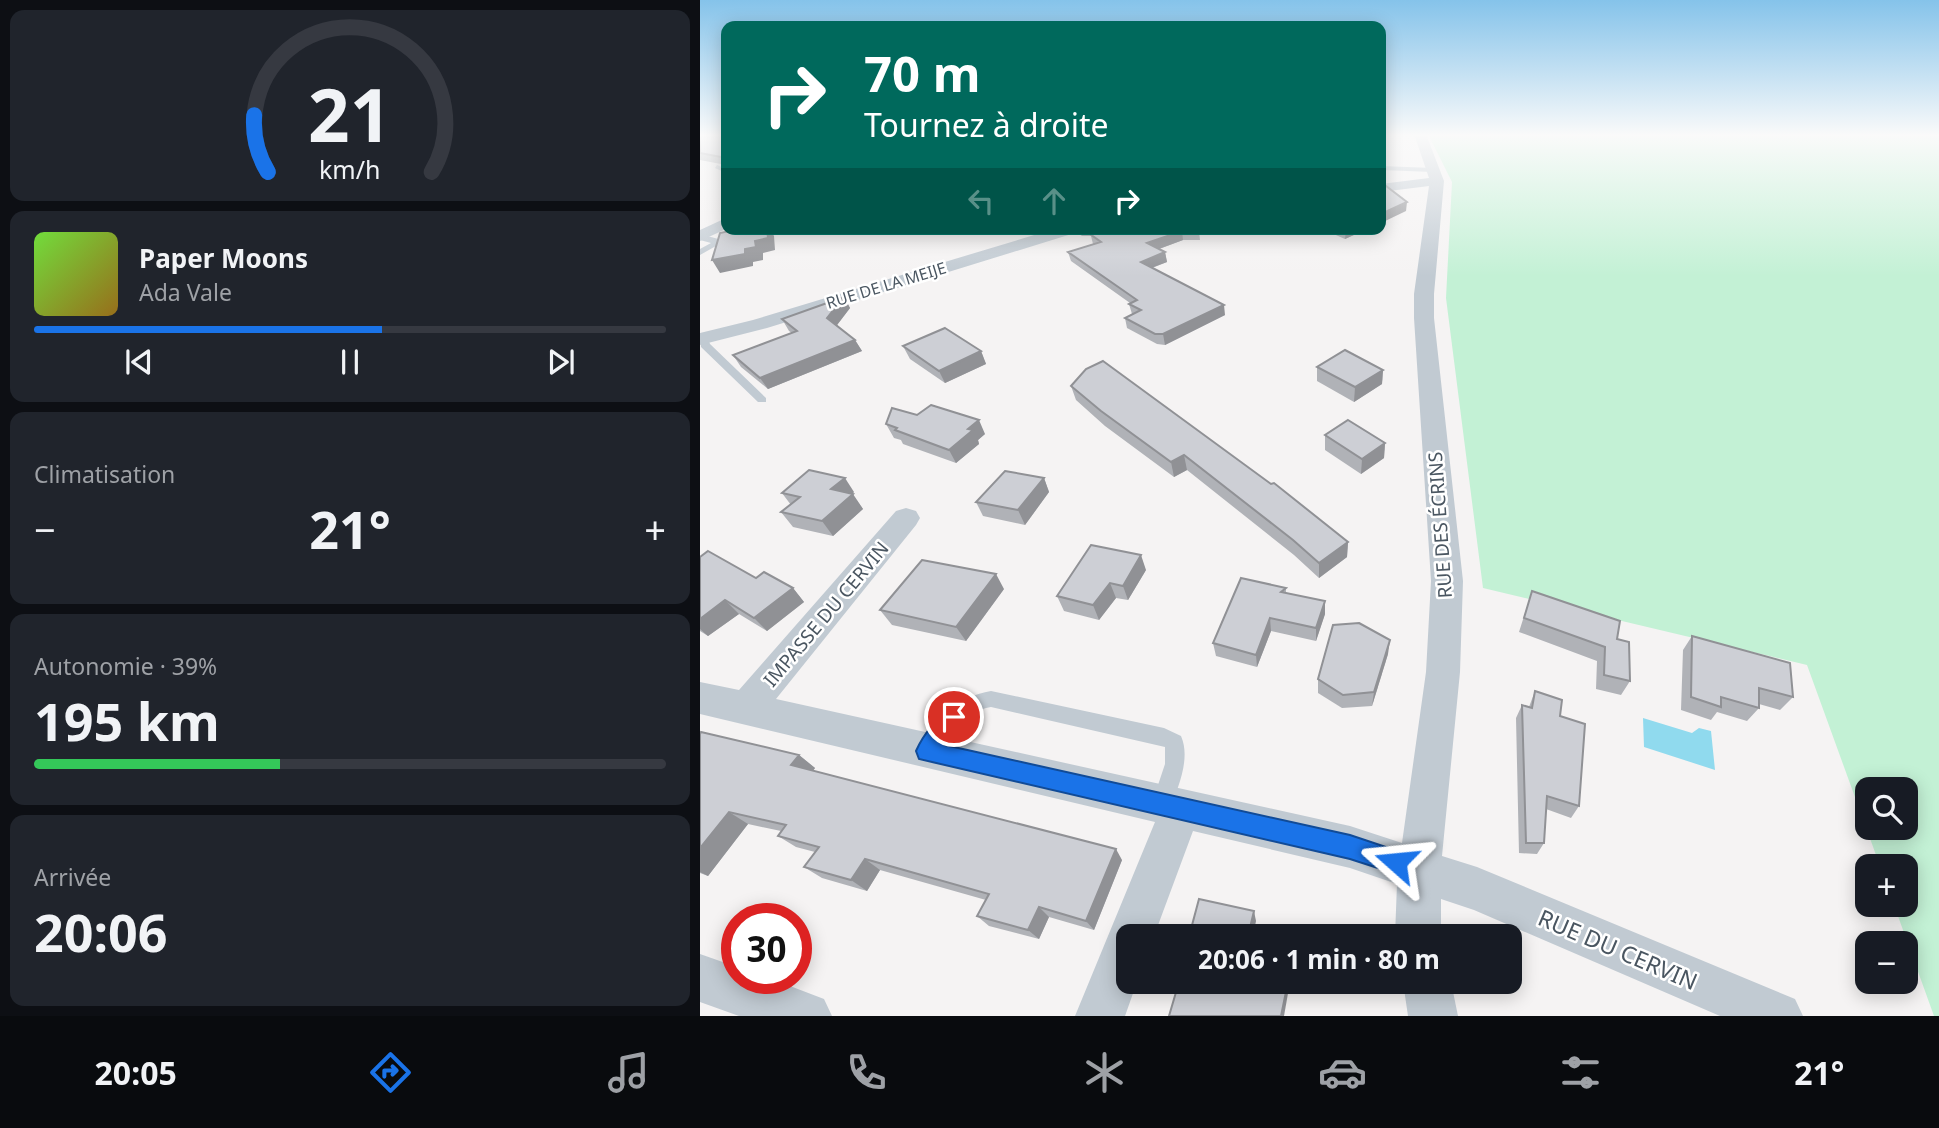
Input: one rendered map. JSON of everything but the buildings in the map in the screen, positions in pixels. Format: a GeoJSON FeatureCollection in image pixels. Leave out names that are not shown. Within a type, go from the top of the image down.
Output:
{"type":"FeatureCollection","features":[{"type":"Feature","properties":{"kind":"street"},"geometry":{"type":"LineString","coordinates":[[1386,187],[1411,181]]}},
{"type":"Feature","properties":{"kind":"street","name":"RUE DES ÉCRINS"},"geometry":{"type":"LineString","coordinates":[[1419,924],[1419,869],[1436,754],[1447,581],[1424,306],[1435,181]]}},
{"type":"Feature","properties":{"kind":"street","name":"RUE DE LA MEIJE"},"geometry":{"type":"LineString","coordinates":[[702,338],[1052,235]]}},
{"type":"Feature","properties":{"kind":"street"},"geometry":{"type":"LineString","coordinates":[[700,237],[726,236]]}},
{"type":"Feature","properties":{"kind":"street","name":"IMPASSE DU CERVIN"},"geometry":{"type":"LineString","coordinates":[[745,710],[906,518]]}},
{"type":"Feature","properties":{"kind":"street","name":"IMPASSE DU CERVIN"},"geometry":{"type":"LineString","coordinates":[[700,698],[1350,847],[1419,869]]}},
{"type":"Feature","properties":{"kind":"street"},"geometry":{"type":"LineString","coordinates":[[1135,924],[1171,807]]}},
{"type":"Feature","properties":{"kind":"street","name":"RUE DU CERVIN"},"geometry":{"type":"LineString","coordinates":[[1419,869],[1477,888],[1778,1016]]}},
{"type":"Feature","properties":{"kind":"street"},"geometry":{"type":"LineString","coordinates":[[1100,1016],[1116,976]]}},
{"type":"Feature","properties":{"kind":"street"},"geometry":{"type":"LineString","coordinates":[[700,978],[807,1016]]}},
{"type":"Feature","properties":{"kind":"street"},"geometry":{"type":"LineString","coordinates":[[1429,994],[1433,1016]]}},
{"type":"Feature","properties":{"kind":"lane"},"geometry":{"type":"LineString","coordinates":[[749,235],[743,237],[755,235]]}},
{"type":"Feature","properties":{"kind":"lane"},"geometry":{"type":"LineString","coordinates":[[700,252],[726,236]]}},
{"type":"Feature","properties":{"kind":"lane"},"geometry":{"type":"LineString","coordinates":[[702,338],[705,345],[762,400]]}},
{"type":"Feature","properties":{"kind":"lane"},"geometry":{"type":"LineString","coordinates":[[927,751],[954,717],[977,699],[991,699],[1164,737],[1174,742],[1176,752],[1171,807]]}},
{"type":"Feature","properties":{"kind":"green space"},"geometry":{"type":"Polygon","coordinates":[[[1452,181],[1939,181],[1939,1016],[1934,1016],[1918,972],[1918,931],[1903,931],[1898,917],[1918,917],[1918,854],[1876,854],[1871,840],[1918,840],[1918,777],[1855,777],[1855,797],[1807,665],[1483,588],[1446,298],[1452,181]]]}},
{"type":"Feature","properties":{"kind":"water"},"geometry":{"type":"Polygon","coordinates":[[[1643,718],[1692,733],[1699,728],[1711,731],[1715,770],[1644,747],[1643,718]]]}},
{"type":"Feature","properties":{"kind":"route"},"geometry":{"type":"LineString","coordinates":[[954,717],[927,751],[1350,847],[1396,862]]}}]}
